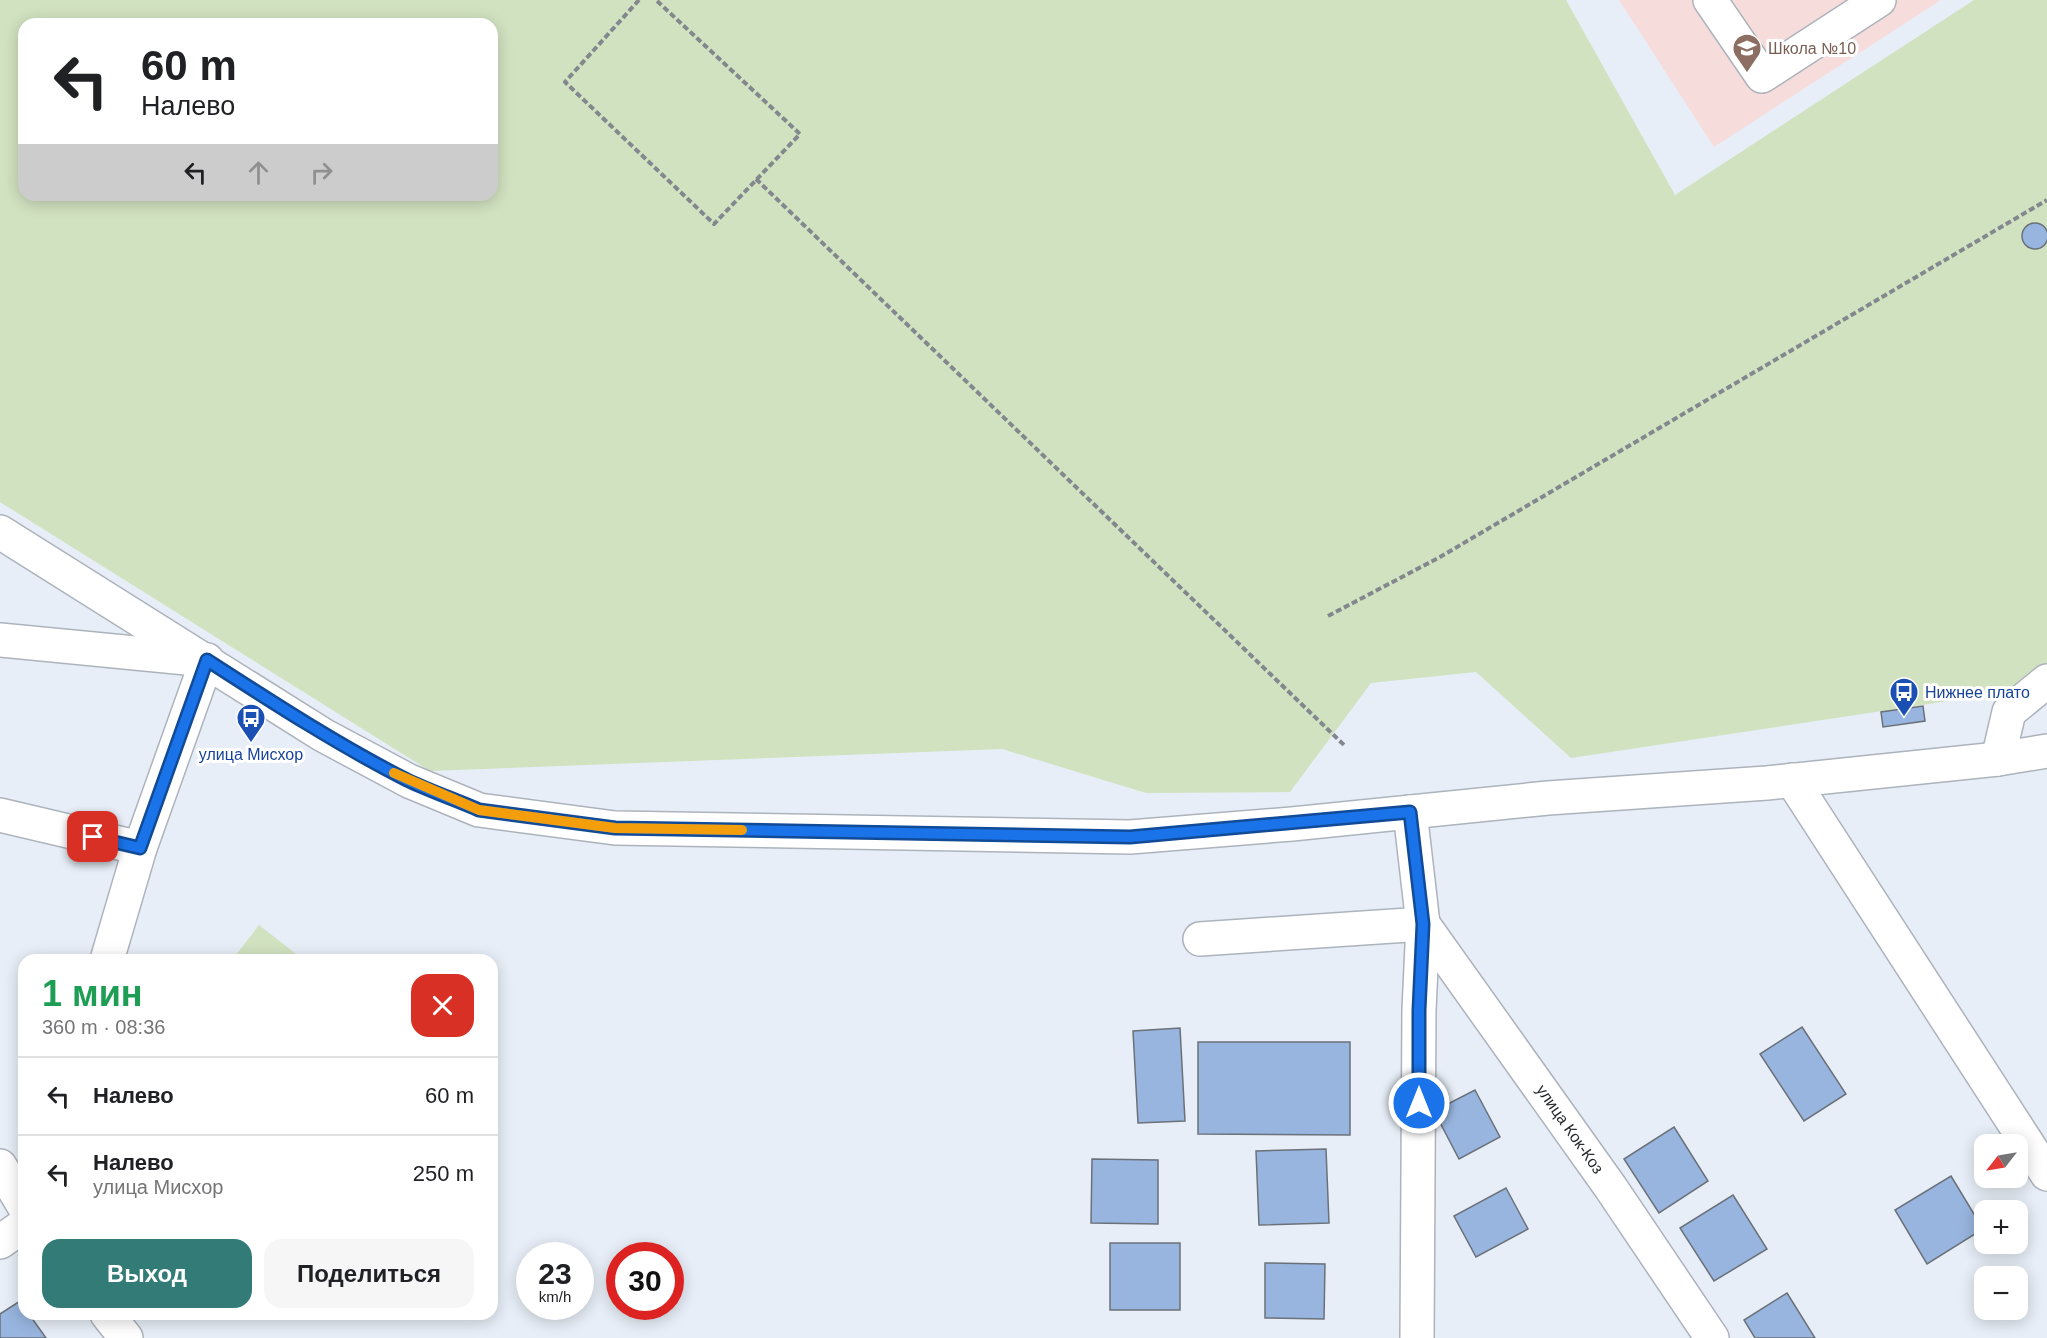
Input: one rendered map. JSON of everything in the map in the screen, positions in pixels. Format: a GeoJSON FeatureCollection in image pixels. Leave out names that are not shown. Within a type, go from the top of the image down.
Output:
{"type":"FeatureCollection","features":[{"type":"Feature","properties":{"kind":"street"},"geometry":{"type":"LineString","coordinates":[[1710,0],[1762,76],[1879,0]]}},
{"type":"Feature","properties":{"kind":"street"},"geometry":{"type":"LineString","coordinates":[[0,532],[323,735],[409,781],[479,810],[615,828],[1130,837],[1548,798],[1792,780],[1998,759],[2047,751]]}},
{"type":"Feature","properties":{"kind":"street"},"geometry":{"type":"LineString","coordinates":[[0,640],[207,660]]}},
{"type":"Feature","properties":{"kind":"street"},"geometry":{"type":"LineString","coordinates":[[109,954],[140,848],[207,660]]}},
{"type":"Feature","properties":{"kind":"street"},"geometry":{"type":"LineString","coordinates":[[1998,759],[2009,712],[2047,681]]}},
{"type":"Feature","properties":{"kind":"street"},"geometry":{"type":"LineString","coordinates":[[1792,780],[2047,1174]]}},
{"type":"Feature","properties":{"kind":"street"},"geometry":{"type":"LineString","coordinates":[[1410,812],[1423,924],[1419,1010],[1417,1338]]}},
{"type":"Feature","properties":{"kind":"street"},"geometry":{"type":"LineString","coordinates":[[0,815],[140,848]]}},
{"type":"Feature","properties":{"kind":"street"},"geometry":{"type":"LineString","coordinates":[[1200,939],[1423,924]]}},
{"type":"Feature","properties":{"kind":"street","name":"улица Кок-Коз"},"geometry":{"type":"LineString","coordinates":[[1423,924],[1611,1188],[1712,1338]]}},
{"type":"Feature","properties":{"kind":"street"},"geometry":{"type":"LineString","coordinates":[[0,1166],[18,1196]]}},
{"type":"Feature","properties":{"kind":"street"},"geometry":{"type":"LineString","coordinates":[[0,1242],[18,1229]]}},
{"type":"Feature","properties":{"kind":"street"},"geometry":{"type":"LineString","coordinates":[[112,1320],[126,1338]]}},
{"type":"Feature","properties":{"kind":"path"},"geometry":{"type":"LineString","coordinates":[[639,0],[565,82],[714,224],[800,134],[656,0]]}},
{"type":"Feature","properties":{"kind":"path"},"geometry":{"type":"LineString","coordinates":[[756,179],[1344,745]]}},
{"type":"Feature","properties":{"kind":"path"},"geometry":{"type":"LineString","coordinates":[[1328,616],[1450,551],[2047,200]]}},
{"type":"Feature","properties":{"kind":"shaded area","name":"Школа №10"},"geometry":{"type":"Polygon","coordinates":[[[1619,0],[1941,0],[1714,147],[1619,0]]]}},
{"type":"Feature","properties":{"kind":"green space"},"geometry":{"type":"Polygon","coordinates":[[[0,0],[1566,0],[1675,195],[1974,0],[2047,0],[2047,686],[1571,758],[1476,672],[1371,683],[1290,792],[1146,793],[1002,749],[430,771],[0,502],[0,0]]]}},
{"type":"Feature","properties":{"kind":"green space"},"geometry":{"type":"Polygon","coordinates":[[[259,925],[296,954],[237,954],[259,925]]]}},
{"type":"Feature","properties":{"kind":"building"},"geometry":{"type":"Polygon","coordinates":[[[2035,223],[2044,227],[2048,236],[2044,245],[2035,249],[2026,245],[2022,236],[2026,227],[2035,223]]]}},
{"type":"Feature","properties":{"kind":"building"},"geometry":{"type":"Polygon","coordinates":[[[1923,706],[1925,721],[1883,727],[1881,712],[1923,706]]]}},
{"type":"Feature","properties":{"kind":"building"},"geometry":{"type":"Polygon","coordinates":[[[1802,1027],[1846,1094],[1804,1121],[1760,1054],[1802,1027]]]}},
{"type":"Feature","properties":{"kind":"building"},"geometry":{"type":"Polygon","coordinates":[[[1180,1028],[1185,1121],[1138,1123],[1133,1031],[1180,1028]]]}},
{"type":"Feature","properties":{"kind":"building"},"geometry":{"type":"Polygon","coordinates":[[[1198,1042],[1350,1042],[1350,1135],[1198,1134],[1198,1042]]]}},
{"type":"Feature","properties":{"kind":"building"},"geometry":{"type":"Polygon","coordinates":[[[1475,1090],[1500,1137],[1459,1159],[1434,1111],[1475,1090]]]}},
{"type":"Feature","properties":{"kind":"building"},"geometry":{"type":"Polygon","coordinates":[[[1674,1127],[1708,1181],[1659,1213],[1624,1159],[1674,1127]]]}},
{"type":"Feature","properties":{"kind":"building"},"geometry":{"type":"Polygon","coordinates":[[[1326,1149],[1329,1223],[1259,1225],[1256,1151],[1326,1149]]]}},
{"type":"Feature","properties":{"kind":"building"},"geometry":{"type":"Polygon","coordinates":[[[1092,1159],[1158,1160],[1158,1224],[1091,1223],[1092,1159]]]}},
{"type":"Feature","properties":{"kind":"building"},"geometry":{"type":"Polygon","coordinates":[[[1951,1176],[1974,1214],[1974,1235],[1927,1264],[1895,1210],[1951,1176]]]}},
{"type":"Feature","properties":{"kind":"building"},"geometry":{"type":"Polygon","coordinates":[[[1506,1188],[1528,1229],[1476,1257],[1454,1216],[1506,1188]]]}},
{"type":"Feature","properties":{"kind":"building"},"geometry":{"type":"Polygon","coordinates":[[[1733,1195],[1767,1249],[1714,1281],[1680,1228],[1733,1195]]]}},
{"type":"Feature","properties":{"kind":"building"},"geometry":{"type":"Polygon","coordinates":[[[1110,1243],[1180,1243],[1180,1310],[1110,1310],[1110,1243]]]}},
{"type":"Feature","properties":{"kind":"building"},"geometry":{"type":"Polygon","coordinates":[[[1265,1263],[1325,1264],[1324,1319],[1265,1318],[1265,1263]]]}},
{"type":"Feature","properties":{"kind":"building"},"geometry":{"type":"Polygon","coordinates":[[[1787,1293],[1815,1338],[1755,1338],[1744,1320],[1787,1293]]]}},
{"type":"Feature","properties":{"kind":"building"},"geometry":{"type":"Polygon","coordinates":[[[18,1302],[18,1320],[33,1320],[46,1338],[0,1338],[0,1314],[18,1302]]]}},
{"type":"Feature","properties":{"kind":"slow traffic"},"geometry":{"type":"LineString","coordinates":[[394,773],[479,810],[615,828],[742,830]]}},
{"type":"Feature","properties":{"kind":"place","name":"Школа №10"},"geometry":{"type":"Point","coordinates":[1747,74]}},
{"type":"Feature","properties":{"kind":"place","name":"Нижнее плато"},"geometry":{"type":"Point","coordinates":[1904,718]}},
{"type":"Feature","properties":{"kind":"place","name":"улица Мисхор"},"geometry":{"type":"Point","coordinates":[251,744]}},
{"type":"Feature","properties":{"kind":"route"},"geometry":{"type":"LineString","coordinates":[[93,837],[140,848],[207,660],[323,735],[409,781],[479,810],[615,828],[1130,837],[1410,812],[1423,924],[1419,1010],[1419,1103]]}}]}
